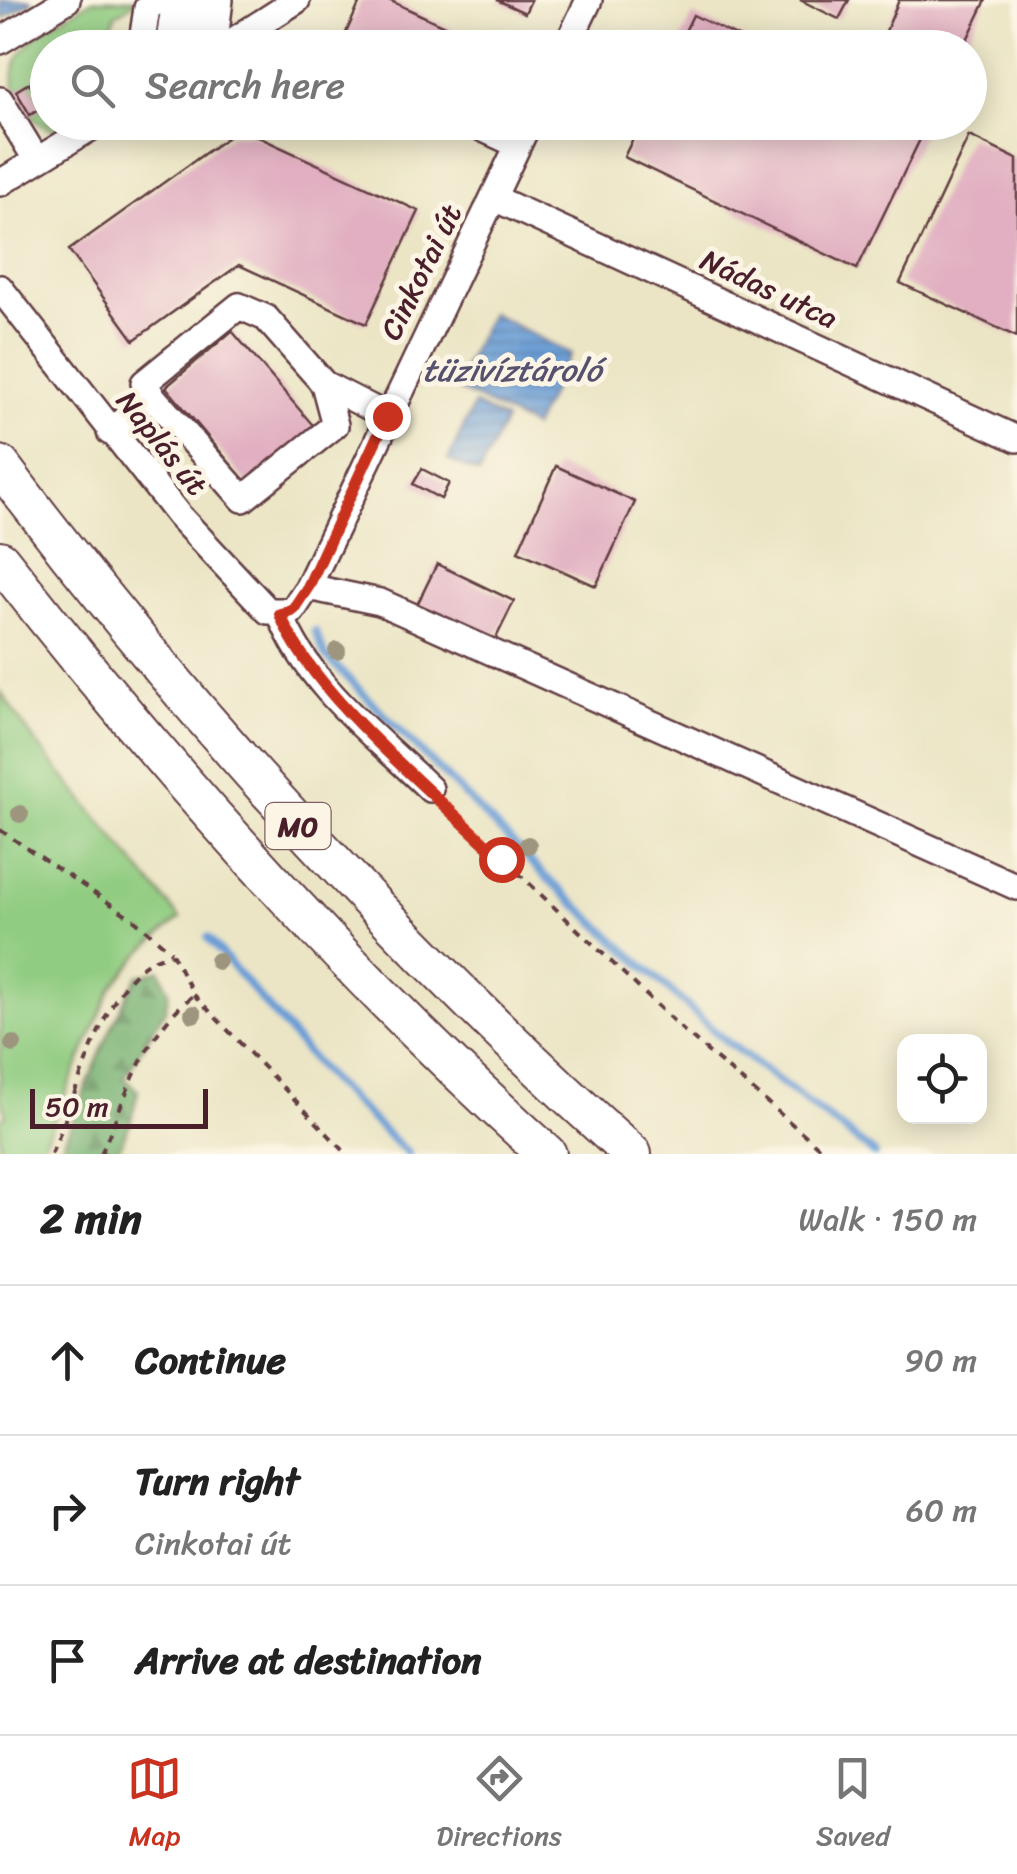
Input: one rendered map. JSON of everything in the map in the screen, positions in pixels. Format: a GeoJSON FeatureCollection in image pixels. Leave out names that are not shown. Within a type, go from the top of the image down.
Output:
{"type":"FeatureCollection","features":[{"type":"Feature","properties":{"kind":"highway","name":"M0"},"geometry":{"type":"LineString","coordinates":[[0,465],[115,613],[248,773],[426,961],[632,1154]]}},
{"type":"Feature","properties":{"kind":"highway","name":"M0"},"geometry":{"type":"LineString","coordinates":[[0,560],[136,728],[292,903],[491,1104],[548,1154]]}},
{"type":"Feature","properties":{"kind":"street"},"geometry":{"type":"LineString","coordinates":[[0,41],[67,0]]}},
{"type":"Feature","properties":{"kind":"street"},"geometry":{"type":"LineString","coordinates":[[144,30],[147,8],[159,0]]}},
{"type":"Feature","properties":{"kind":"street"},"geometry":{"type":"LineString","coordinates":[[171,30],[175,0]]}},
{"type":"Feature","properties":{"kind":"street"},"geometry":{"type":"LineString","coordinates":[[193,30],[197,0]]}},
{"type":"Feature","properties":{"kind":"street"},"geometry":{"type":"LineString","coordinates":[[216,30],[220,0]]}},
{"type":"Feature","properties":{"kind":"street"},"geometry":{"type":"LineString","coordinates":[[250,30],[297,0]]}},
{"type":"Feature","properties":{"kind":"street"},"geometry":{"type":"LineString","coordinates":[[575,30],[589,0]]}},
{"type":"Feature","properties":{"kind":"street"},"geometry":{"type":"LineString","coordinates":[[0,100],[36,159]]}},
{"type":"Feature","properties":{"kind":"street"},"geometry":{"type":"LineString","coordinates":[[0,183],[69,140]]}},
{"type":"Feature","properties":{"kind":"street","name":"Cinkotai út"},"geometry":{"type":"LineString","coordinates":[[286,612],[308,587],[520,140]]}},
{"type":"Feature","properties":{"kind":"street","name":"Nádas utca"},"geometry":{"type":"LineString","coordinates":[[494,198],[1017,439]]}},
{"type":"Feature","properties":{"kind":"street","name":"Naplás út"},"geometry":{"type":"LineString","coordinates":[[0,288],[178,516],[268,611],[286,612]]}},
{"type":"Feature","properties":{"kind":"street"},"geometry":{"type":"LineString","coordinates":[[324,384],[335,424],[244,499],[144,383],[240,306],[266,318],[324,384],[387,416]]}},
{"type":"Feature","properties":{"kind":"street"},"geometry":{"type":"LineString","coordinates":[[110,432],[152,396]]}},
{"type":"Feature","properties":{"kind":"street"},"geometry":{"type":"LineString","coordinates":[[308,587],[380,602],[1017,887]]}},
{"type":"Feature","properties":{"kind":"street"},"geometry":{"type":"LineString","coordinates":[[286,612],[292,646],[331,694],[430,789]]}},
{"type":"Feature","properties":{"kind":"path"},"geometry":{"type":"LineString","coordinates":[[430,789],[686,1032],[827,1154]]}},
{"type":"Feature","properties":{"kind":"path"},"geometry":{"type":"LineString","coordinates":[[0,830],[136,921],[173,954],[194,994],[347,1154]]}},
{"type":"Feature","properties":{"kind":"path"},"geometry":{"type":"LineString","coordinates":[[52,1154],[110,1007],[131,973],[154,955],[173,954]]}},
{"type":"Feature","properties":{"kind":"path"},"geometry":{"type":"LineString","coordinates":[[101,1154],[139,1062],[179,1006],[194,994]]}},
{"type":"Feature","properties":{"kind":"green space"},"geometry":{"type":"Polygon","coordinates":[[[93,0],[138,0],[115,15],[111,30],[45,30],[93,0]]]}},
{"type":"Feature","properties":{"kind":"green space"},"geometry":{"type":"Polygon","coordinates":[[[30,42],[30,86],[16,91],[13,75],[30,42]]]}},
{"type":"Feature","properties":{"kind":"green space"},"geometry":{"type":"Polygon","coordinates":[[[0,691],[33,739],[180,918],[143,951],[112,987],[39,1154],[0,1154],[0,1120],[6,1115],[0,1098],[0,691]]]}},
{"type":"Feature","properties":{"kind":"green space"},"geometry":{"type":"Polygon","coordinates":[[[160,970],[169,992],[165,1010],[124,1078],[138,1091],[130,1124],[116,1154],[58,1154],[126,997],[138,976],[160,970]]]}},
{"type":"Feature","properties":{"kind":"water"},"geometry":{"type":"Polygon","coordinates":[[[0,0],[31,0],[32,2],[3,18],[0,0]]]}},
{"type":"Feature","properties":{"kind":"water","name":"tüzivíztároló"},"geometry":{"type":"Polygon","coordinates":[[[491,313],[571,354],[533,427],[453,387],[491,313]]]}},
{"type":"Feature","properties":{"kind":"water","name":"tüzivíztároló"},"geometry":{"type":"Polygon","coordinates":[[[474,405],[505,420],[479,474],[448,460],[474,405]]]}},
{"type":"Feature","properties":{"kind":"building"},"geometry":{"type":"Polygon","coordinates":[[[361,0],[389,0],[453,30],[347,30],[361,0]]]}},
{"type":"Feature","properties":{"kind":"building"},"geometry":{"type":"Polygon","coordinates":[[[497,0],[531,0],[525,13],[497,0]]]}},
{"type":"Feature","properties":{"kind":"building"},"geometry":{"type":"Polygon","coordinates":[[[800,0],[849,0],[839,19],[800,0]]]}},
{"type":"Feature","properties":{"kind":"building"},"geometry":{"type":"Polygon","coordinates":[[[899,0],[986,0],[972,30],[886,30],[899,0]]]}},
{"type":"Feature","properties":{"kind":"building"},"geometry":{"type":"Polygon","coordinates":[[[693,15],[724,30],[686,30],[693,15]]]}},
{"type":"Feature","properties":{"kind":"building"},"geometry":{"type":"Polygon","coordinates":[[[29,83],[30,115],[16,91],[29,83]]]}},
{"type":"Feature","properties":{"kind":"building"},"geometry":{"type":"Polygon","coordinates":[[[224,140],[265,140],[419,211],[366,324],[239,265],[134,340],[69,250],[224,140]]]}},
{"type":"Feature","properties":{"kind":"building"},"geometry":{"type":"Polygon","coordinates":[[[632,140],[920,140],[857,269],[624,157],[632,140]]]}},
{"type":"Feature","properties":{"kind":"building"},"geometry":{"type":"Polygon","coordinates":[[[967,140],[977,140],[1017,159],[1017,337],[900,283],[967,140]]]}},
{"type":"Feature","properties":{"kind":"building"},"geometry":{"type":"Polygon","coordinates":[[[232,331],[317,430],[250,487],[166,387],[232,331]]]}},
{"type":"Feature","properties":{"kind":"building"},"geometry":{"type":"Polygon","coordinates":[[[556,466],[635,502],[596,586],[518,551],[556,466]]]}},
{"type":"Feature","properties":{"kind":"building"},"geometry":{"type":"Polygon","coordinates":[[[422,469],[449,483],[441,499],[413,484],[422,469]]]}},
{"type":"Feature","properties":{"kind":"building"},"geometry":{"type":"Polygon","coordinates":[[[437,564],[514,601],[493,644],[416,607],[437,564]]]}},
{"type":"Feature","properties":{"kind":"waterway"},"geometry":{"type":"LineString","coordinates":[[315,631],[325,655],[546,877],[721,1037],[875,1154]]}},
{"type":"Feature","properties":{"kind":"waterway"},"geometry":{"type":"LineString","coordinates":[[208,938],[331,1081],[408,1154]]}},
{"type":"Feature","properties":{"kind":"route"},"geometry":{"type":"LineString","coordinates":[[387,416],[308,587],[292,611],[280,614],[292,646],[331,694],[501,859]]}}]}
